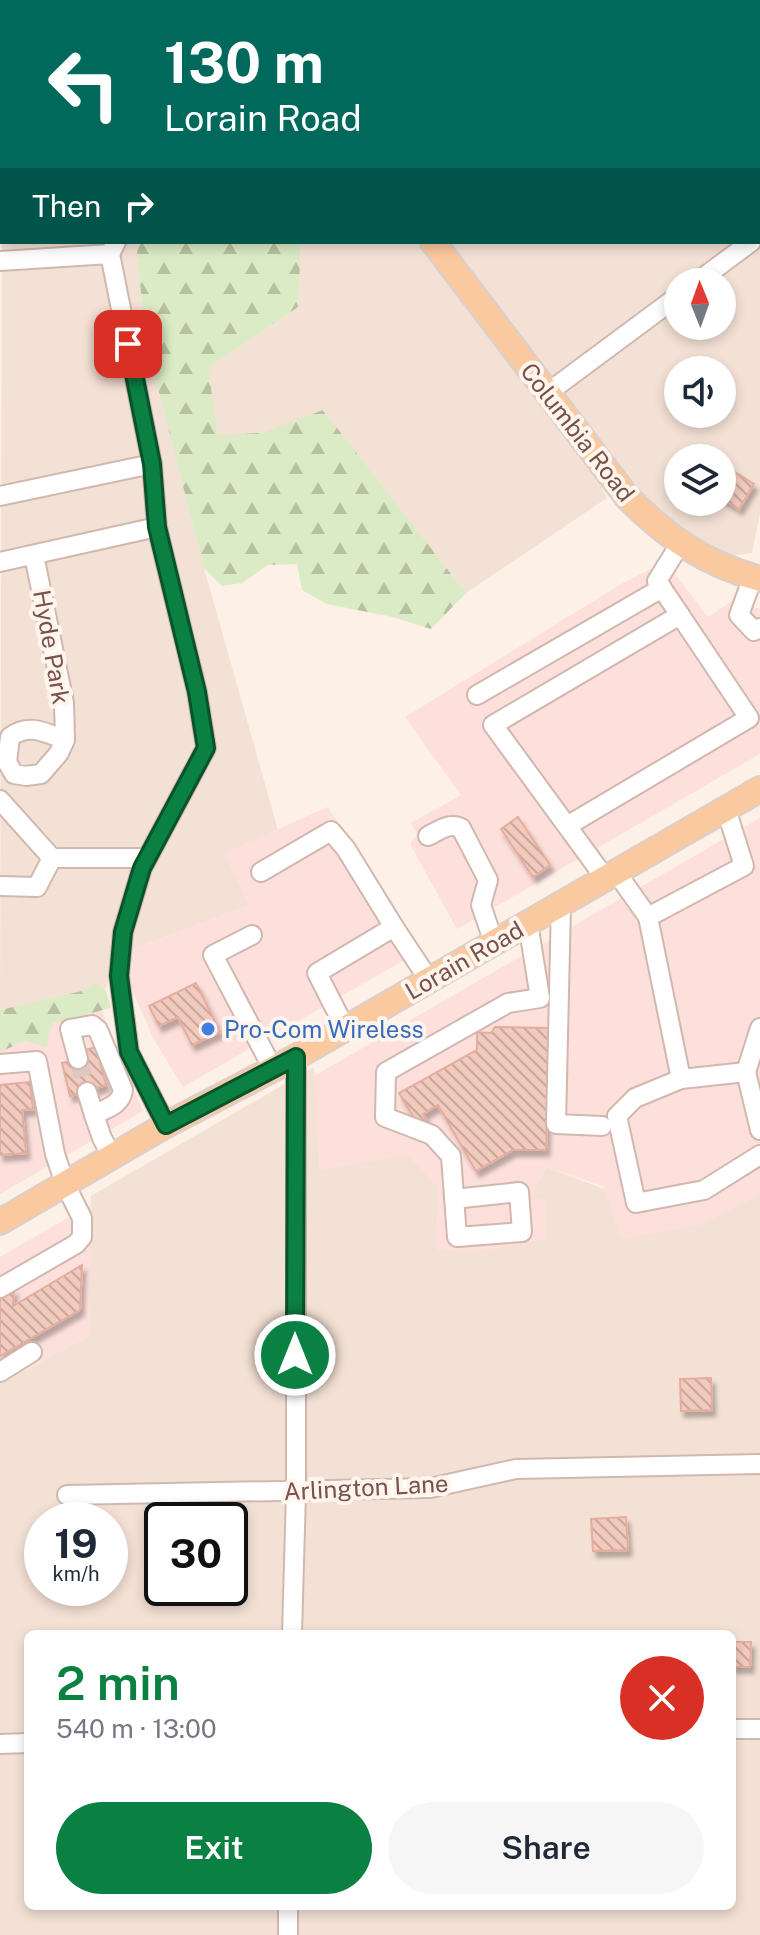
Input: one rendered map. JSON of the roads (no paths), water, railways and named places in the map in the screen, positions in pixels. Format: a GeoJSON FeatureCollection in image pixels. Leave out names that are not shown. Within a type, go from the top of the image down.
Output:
{"type":"FeatureCollection","features":[{"type":"Feature","properties":{"kind":"main road","name":"Columbia Road"},"geometry":{"type":"LineString","coordinates":[[434,244],[627,497],[680,544],[719,566],[758,578]]}},
{"type":"Feature","properties":{"kind":"main road","name":"Lorain Road"},"geometry":{"type":"LineString","coordinates":[[0,1222],[166,1125],[296,1057],[760,789]]}},
{"type":"Feature","properties":{"kind":"street"},"geometry":{"type":"LineString","coordinates":[[716,268],[748,244]]}},
{"type":"Feature","properties":{"kind":"street"},"geometry":{"type":"LineString","coordinates":[[0,261],[113,248],[152,464],[157,527],[197,692],[206,748],[147,858],[123,932],[119,976],[129,1052],[166,1125]]}},
{"type":"Feature","properties":{"kind":"street"},"geometry":{"type":"LineString","coordinates":[[546,394],[664,306]]}},
{"type":"Feature","properties":{"kind":"street"},"geometry":{"type":"LineString","coordinates":[[0,496],[152,464]]}},
{"type":"Feature","properties":{"kind":"street","name":"Hyde Park"},"geometry":{"type":"LineString","coordinates":[[0,562],[157,527]]}},
{"type":"Feature","properties":{"kind":"street"},"geometry":{"type":"LineString","coordinates":[[567,826],[749,718],[657,577],[680,544]]}},
{"type":"Feature","properties":{"kind":"street","name":"Hyde Park"},"geometry":{"type":"LineString","coordinates":[[34,555],[64,703],[65,740]]}},
{"type":"Feature","properties":{"kind":"street"},"geometry":{"type":"LineString","coordinates":[[758,578],[739,615],[754,631],[760,628]]}},
{"type":"Feature","properties":{"kind":"street"},"geometry":{"type":"LineString","coordinates":[[477,695],[662,588]]}},
{"type":"Feature","properties":{"kind":"street"},"geometry":{"type":"LineString","coordinates":[[680,615],[493,725],[567,826],[648,917],[681,1079]]}},
{"type":"Feature","properties":{"kind":"street"},"geometry":{"type":"LineString","coordinates":[[0,800],[52,858],[147,858]]}},
{"type":"Feature","properties":{"kind":"street"},"geometry":{"type":"LineString","coordinates":[[648,917],[744,866],[726,809]]}},
{"type":"Feature","properties":{"kind":"street"},"geometry":{"type":"LineString","coordinates":[[428,836],[447,827],[456,825],[461,828],[488,880],[481,905],[494,943]]}},
{"type":"Feature","properties":{"kind":"street"},"geometry":{"type":"LineString","coordinates":[[261,872],[331,831],[346,849],[429,980]]}},
{"type":"Feature","properties":{"kind":"street"},"geometry":{"type":"LineString","coordinates":[[0,886],[37,887],[52,858]]}},
{"type":"Feature","properties":{"kind":"street"},"geometry":{"type":"LineString","coordinates":[[561,904],[556,1124],[602,1126]]}},
{"type":"Feature","properties":{"kind":"street"},"geometry":{"type":"LineString","coordinates":[[454,1199],[451,1156],[432,1135],[385,1117],[386,1072],[508,1003],[540,998],[528,923]]}},
{"type":"Feature","properties":{"kind":"street"},"geometry":{"type":"LineString","coordinates":[[345,1028],[317,973],[394,927]]}},
{"type":"Feature","properties":{"kind":"street"},"geometry":{"type":"LineString","coordinates":[[252,935],[213,955],[273,1069]]}},
{"type":"Feature","properties":{"kind":"street"},"geometry":{"type":"LineString","coordinates":[[78,1059],[70,1029],[92,1025],[98,1030],[123,1090],[122,1099],[94,1115]]}},
{"type":"Feature","properties":{"kind":"street"},"geometry":{"type":"LineString","coordinates":[[760,1028],[746,1072],[760,1130]]}},
{"type":"Feature","properties":{"kind":"street"},"geometry":{"type":"LineString","coordinates":[[292,1630],[296,1492],[296,1057]]}},
{"type":"Feature","properties":{"kind":"street"},"geometry":{"type":"LineString","coordinates":[[0,1064],[37,1061],[55,1154],[65,1184],[82,1218],[82,1237],[76,1244],[0,1288]]}},
{"type":"Feature","properties":{"kind":"street"},"geometry":{"type":"LineString","coordinates":[[746,1072],[681,1079],[635,1098],[617,1116],[636,1203],[704,1190],[760,1155]]}},
{"type":"Feature","properties":{"kind":"street"},"geometry":{"type":"LineString","coordinates":[[87,1092],[102,1138],[112,1157]]}},
{"type":"Feature","properties":{"kind":"street"},"geometry":{"type":"LineString","coordinates":[[0,1372],[32,1352]]}},
{"type":"Feature","properties":{"kind":"street","name":"Arlington Lane"},"geometry":{"type":"LineString","coordinates":[[67,1495],[430,1488],[516,1469],[760,1464]]}},
{"type":"Feature","properties":{"kind":"street"},"geometry":{"type":"LineString","coordinates":[[736,1729],[760,1729]]}},
{"type":"Feature","properties":{"kind":"street"},"geometry":{"type":"LineString","coordinates":[[0,1744],[24,1743]]}},
{"type":"Feature","properties":{"kind":"street"},"geometry":{"type":"LineString","coordinates":[[288,1910],[288,1935]]}},
{"type":"Feature","properties":{"kind":"tunnel"},"geometry":{"type":"LineString","coordinates":[[78,1059],[87,1092]]}},
{"type":"Feature","properties":{"kind":"place","name":"Pro-Com Wireless"},"geometry":{"type":"Point","coordinates":[208,1029]}}]}
